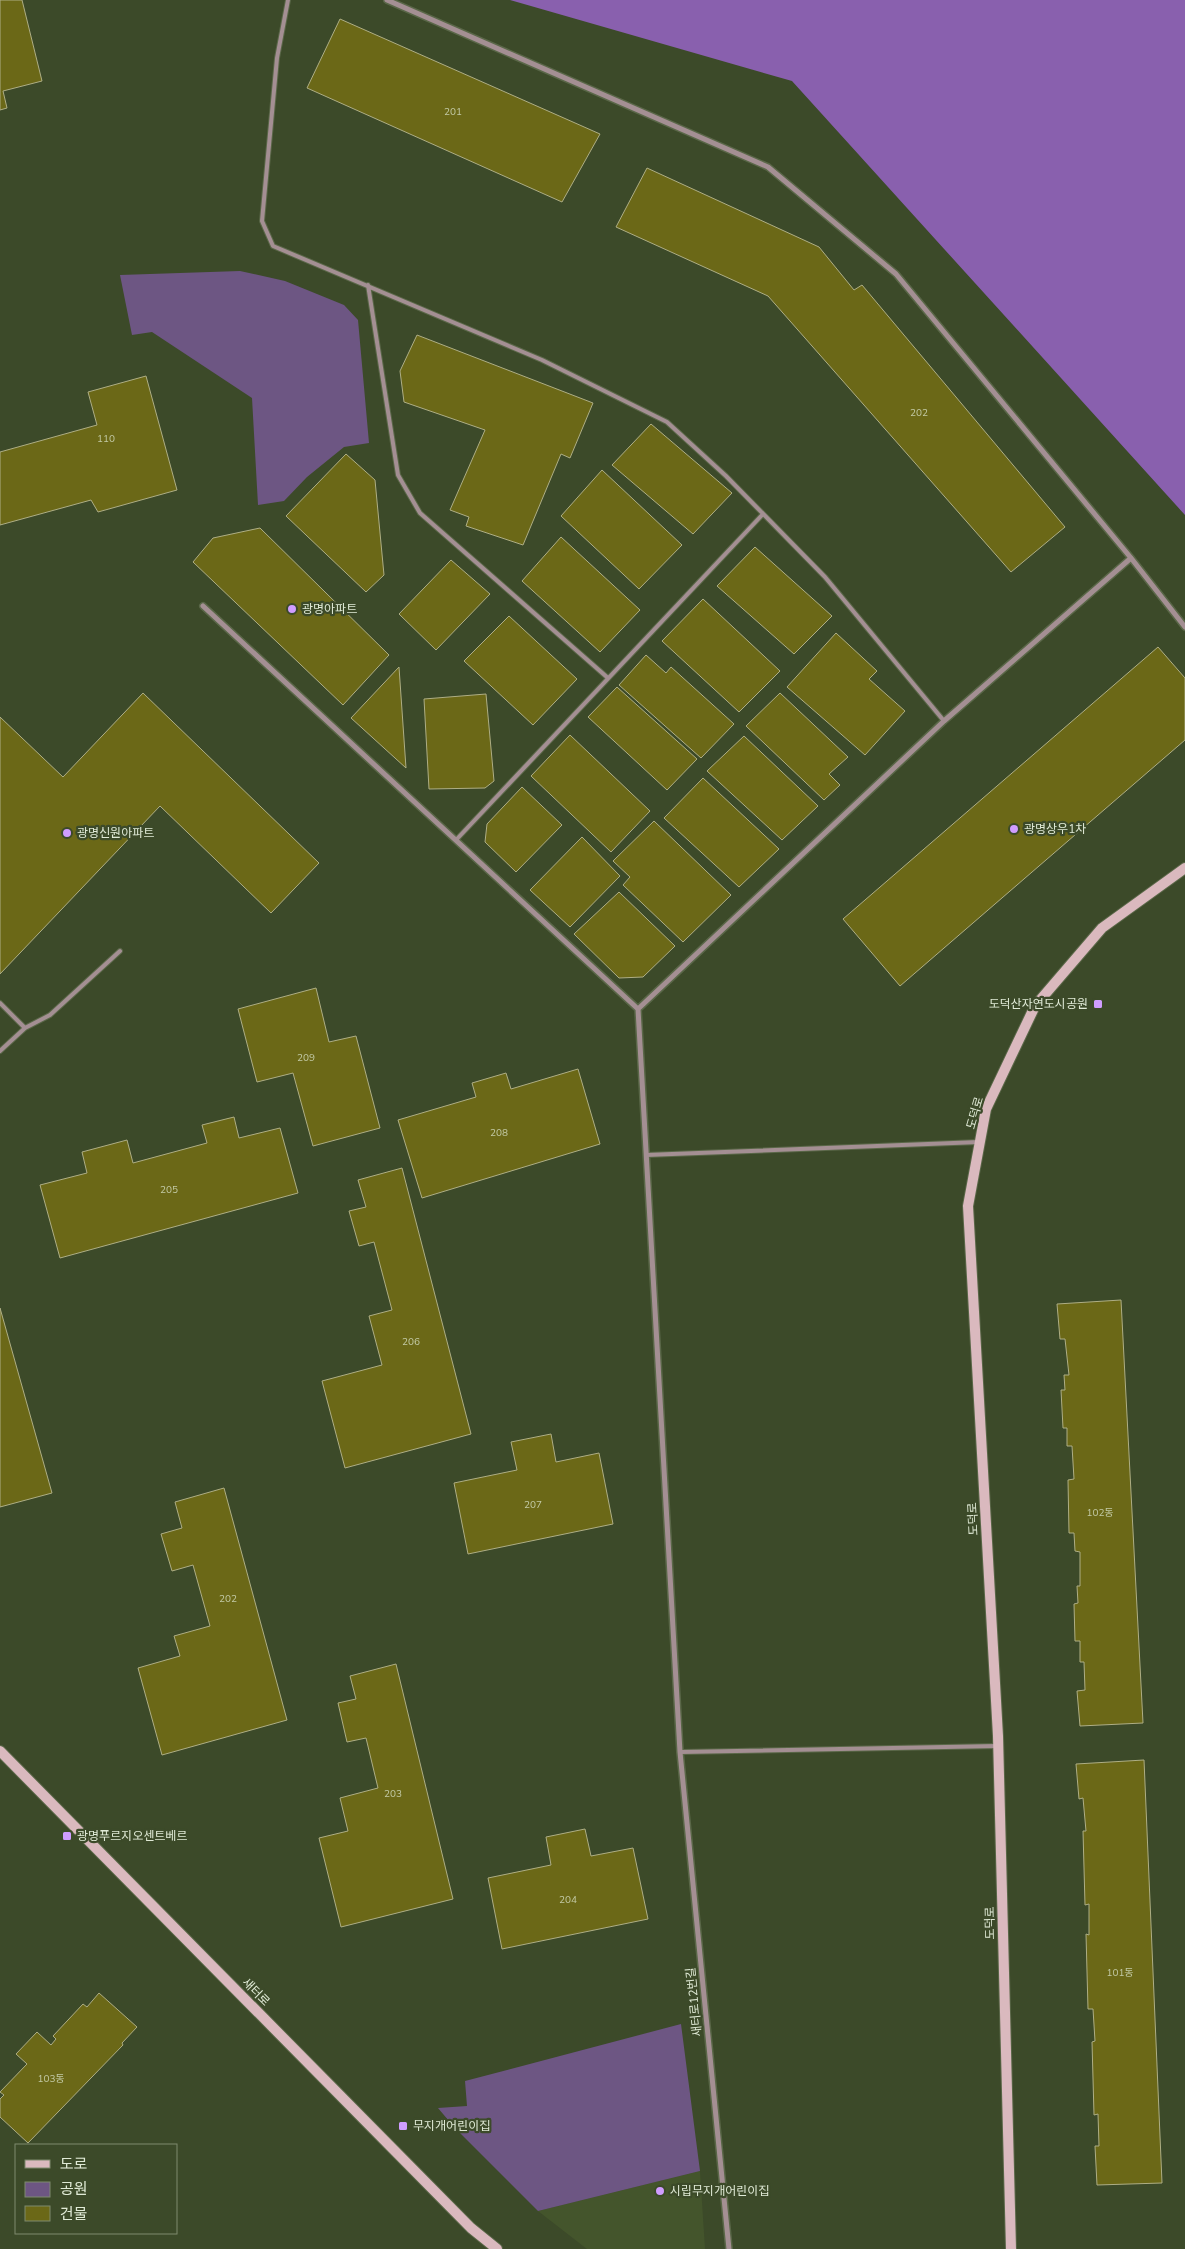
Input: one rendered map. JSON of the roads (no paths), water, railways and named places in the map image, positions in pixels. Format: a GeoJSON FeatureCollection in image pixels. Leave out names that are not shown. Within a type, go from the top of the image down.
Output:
{"type":"FeatureCollection","features":[{"type":"Feature","properties":{"kind":"street"},"geometry":{"type":"LineString","coordinates":[[387,0],[768,167],[896,274],[1131,558],[1185,627]]}},
{"type":"Feature","properties":{"kind":"street"},"geometry":{"type":"LineString","coordinates":[[203,606],[638,1009],[944,721],[1131,558]]}},
{"type":"Feature","properties":{"kind":"street","name":"도덕로"},"geometry":{"type":"LineString","coordinates":[[1011,2249],[998,1746],[968,1206],[986,1108],[1035,1006],[1102,928],[1185,868]]}},
{"type":"Feature","properties":{"kind":"street","name":"새터로12번길"},"geometry":{"type":"LineString","coordinates":[[638,1009],[680,1752],[729,2249]]}},
{"type":"Feature","properties":{"kind":"street","name":"새터로"},"geometry":{"type":"LineString","coordinates":[[0,1751],[472,2228],[497,2249]]}},
{"type":"Feature","properties":{"kind":"lane"},"geometry":{"type":"LineString","coordinates":[[288,0],[277,58],[262,222],[273,246],[542,360],[667,422],[726,476],[825,577],[944,721]]}},
{"type":"Feature","properties":{"kind":"lane"},"geometry":{"type":"LineString","coordinates":[[368,285],[398,475],[420,513],[608,678]]}},
{"type":"Feature","properties":{"kind":"lane"},"geometry":{"type":"LineString","coordinates":[[456,840],[763,514]]}},
{"type":"Feature","properties":{"kind":"lane"},"geometry":{"type":"LineString","coordinates":[[0,1051],[25,1028],[50,1015],[120,951]]}},
{"type":"Feature","properties":{"kind":"lane"},"geometry":{"type":"LineString","coordinates":[[0,1003],[25,1028]]}},
{"type":"Feature","properties":{"kind":"lane"},"geometry":{"type":"LineString","coordinates":[[646,1155],[980,1142]]}},
{"type":"Feature","properties":{"kind":"lane"},"geometry":{"type":"LineString","coordinates":[[680,1752],[998,1746]]}},
{"type":"Feature","properties":{"kind":"place","name":"광명아파트"},"geometry":{"type":"Point","coordinates":[292,609]}},
{"type":"Feature","properties":{"kind":"place","name":"광명상우1차"},"geometry":{"type":"Point","coordinates":[1014,829]}},
{"type":"Feature","properties":{"kind":"place","name":"광명신원아파트"},"geometry":{"type":"Point","coordinates":[67,833]}},
{"type":"Feature","properties":{"kind":"place","name":"도덕산자연도시공원"},"geometry":{"type":"Point","coordinates":[1098,1004]}},
{"type":"Feature","properties":{"kind":"place","name":"광명푸르지오센트베르"},"geometry":{"type":"Point","coordinates":[67,1836]}},
{"type":"Feature","properties":{"kind":"place","name":"무지개어린이집"},"geometry":{"type":"Point","coordinates":[403,2126]}},
{"type":"Feature","properties":{"kind":"place","name":"시립무지개어린이집"},"geometry":{"type":"Point","coordinates":[660,2191]}}]}
